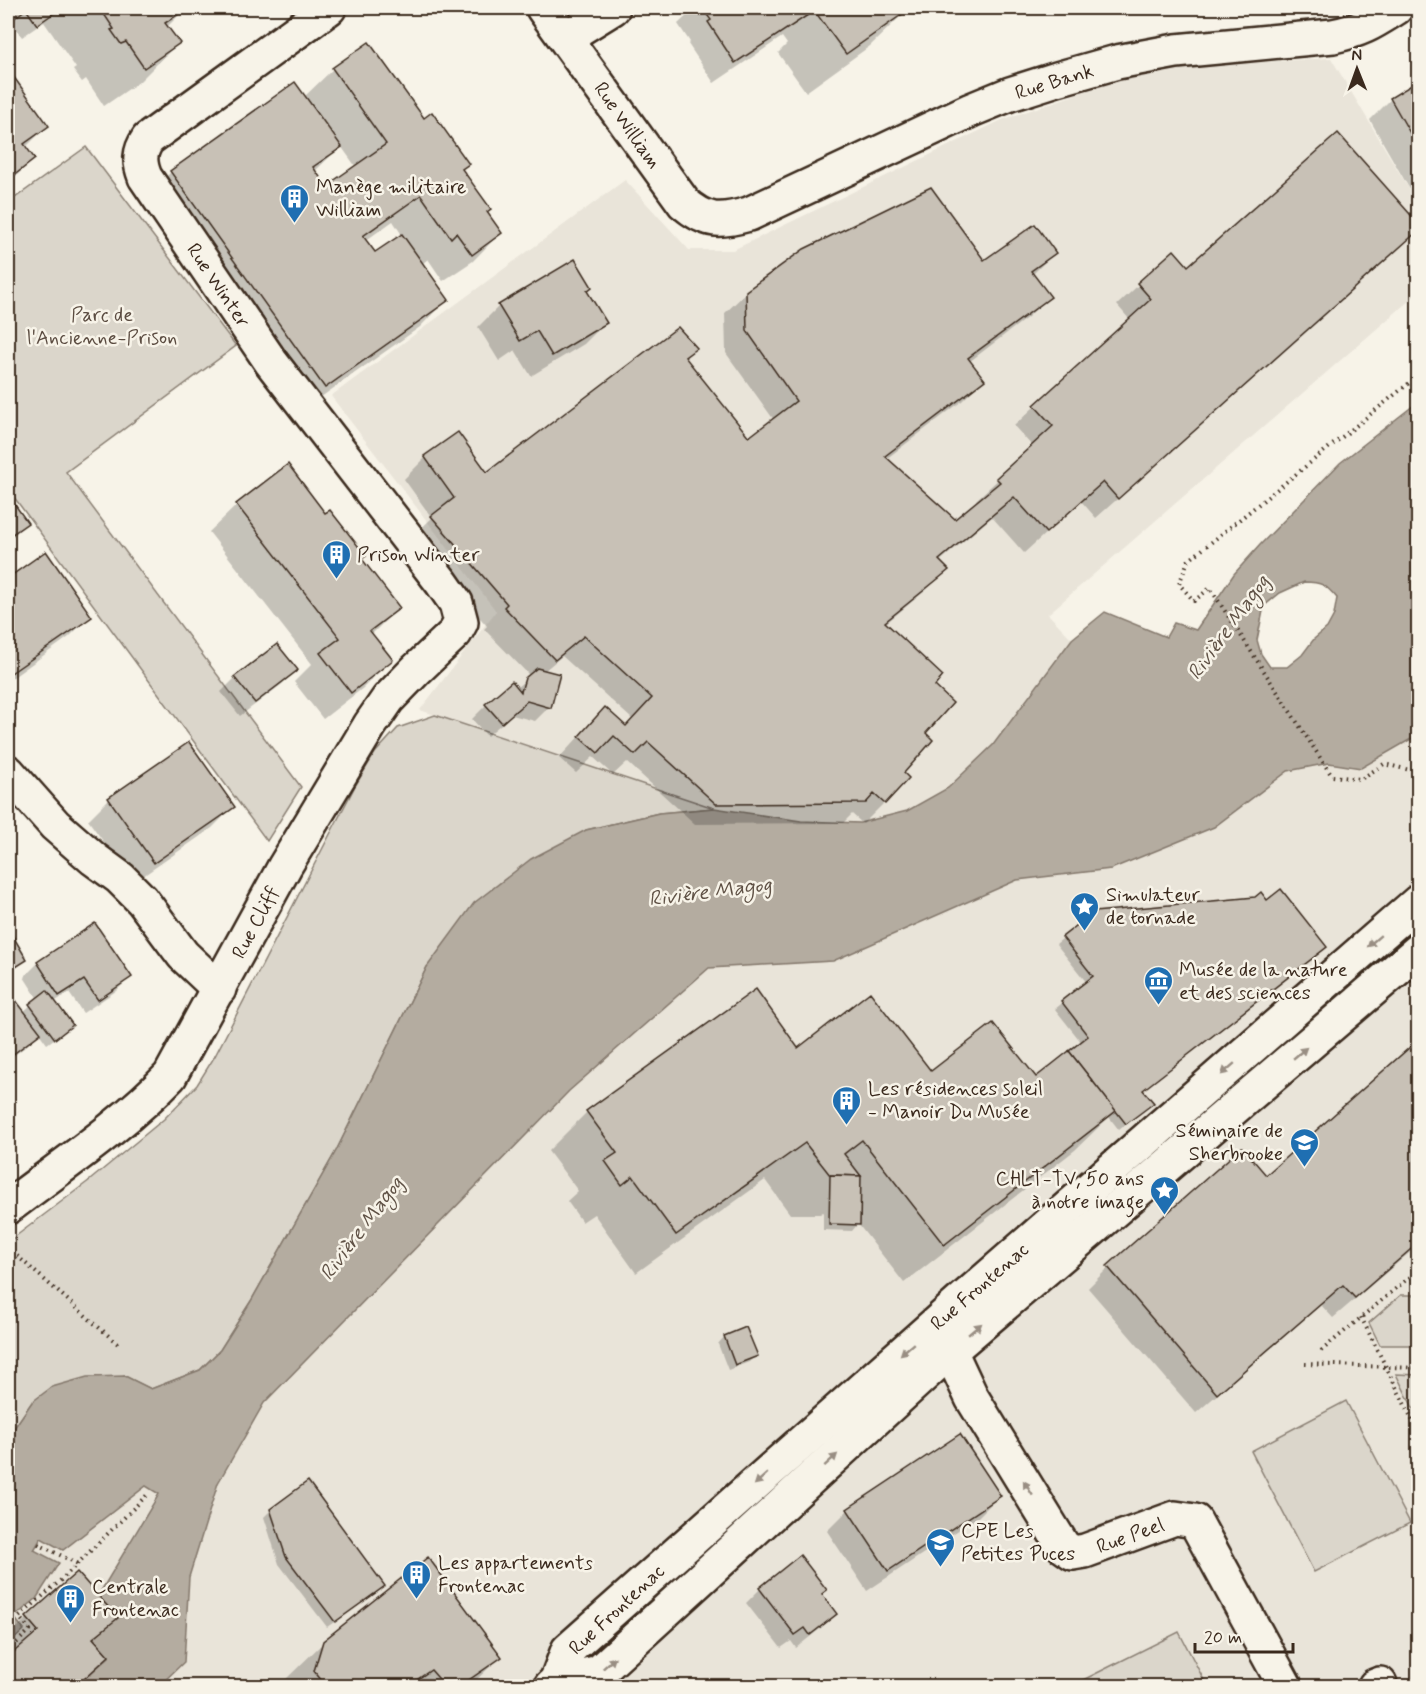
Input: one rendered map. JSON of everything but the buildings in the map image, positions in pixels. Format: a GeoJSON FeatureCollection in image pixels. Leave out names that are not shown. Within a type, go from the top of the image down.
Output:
{"type":"FeatureCollection","features":[{"type":"Feature","properties":{"kind":"street","name":"Rue Winter"},"geometry":{"type":"LineString","coordinates":[[329,8],[148,139],[142,147],[140,165],[145,177],[271,362],[456,603]]}},
{"type":"Feature","properties":{"kind":"street","name":"Rue William"},"geometry":{"type":"LineString","coordinates":[[543,8],[684,203],[697,214],[712,220],[729,220]]}},
{"type":"Feature","properties":{"kind":"street"},"geometry":{"type":"LineString","coordinates":[[566,37],[613,8]]}},
{"type":"Feature","properties":{"kind":"street","name":"Rue Bank"},"geometry":{"type":"LineString","coordinates":[[729,220],[749,214],[1010,94],[1057,79],[1117,62],[1176,51],[1349,33],[1367,26],[1396,8]]}},
{"type":"Feature","properties":{"kind":"street","name":"Rue Cliff"},"geometry":{"type":"LineString","coordinates":[[10,1200],[124,1120],[170,1076],[285,866],[370,725],[388,699],[455,633],[461,622],[456,603]]}},
{"type":"Feature","properties":{"kind":"street"},"geometry":{"type":"LineString","coordinates":[[8,772],[32,802],[55,825],[120,878],[142,900],[183,955],[219,989]]}},
{"type":"Feature","properties":{"kind":"street","name":"Rue Frontenac"},"geometry":{"type":"LineString","coordinates":[[555,1685],[599,1672],[942,1338],[1419,902]]}},
{"type":"Feature","properties":{"kind":"street","name":"Rue Frontenac"},"geometry":{"type":"LineString","coordinates":[[942,1338],[1419,951]]}},
{"type":"Feature","properties":{"kind":"street","name":"Rue Peel"},"geometry":{"type":"LineString","coordinates":[[942,1338],[972,1398],[1063,1546],[1073,1553],[1085,1551],[1175,1518],[1195,1521],[1285,1686]]}},
{"type":"Feature","properties":{"kind":"path"},"geometry":{"type":"LineString","coordinates":[[1419,376],[1188,561],[1179,584],[1194,601],[1210,588],[1332,776],[1361,779],[1384,764],[1419,772]]}},
{"type":"Feature","properties":{"kind":"path"},"geometry":{"type":"LineString","coordinates":[[1414,1247],[1419,1253]]}},
{"type":"Feature","properties":{"kind":"path"},"geometry":{"type":"LineString","coordinates":[[8,1248],[118,1344]]}},
{"type":"Feature","properties":{"kind":"path"},"geometry":{"type":"LineString","coordinates":[[1321,1351],[1419,1270]]}},
{"type":"Feature","properties":{"kind":"path"},"geometry":{"type":"LineString","coordinates":[[1361,1317],[1419,1431]]}},
{"type":"Feature","properties":{"kind":"path"},"geometry":{"type":"LineString","coordinates":[[1305,1364],[1419,1368]]}},
{"type":"Feature","properties":{"kind":"path"},"geometry":{"type":"LineString","coordinates":[[8,1651],[30,1630],[20,1617],[78,1564],[149,1493]]}},
{"type":"Feature","properties":{"kind":"path"},"geometry":{"type":"LineString","coordinates":[[38,1544],[78,1564]]}},
{"type":"Feature","properties":{"kind":"shaded area"},"geometry":{"type":"Polygon","coordinates":[[[1331,58],[1418,204],[1418,293],[1048,614],[1072,639],[993,745],[948,788],[907,811],[860,823],[801,821],[714,808],[420,710],[496,611],[331,396],[625,180],[689,250],[733,250],[1002,120],[1152,68],[1331,58]]]}},
{"type":"Feature","properties":{"kind":"shaded area"},"geometry":{"type":"Polygon","coordinates":[[[1418,735],[1418,1686],[159,1686],[184,1662],[189,1577],[218,1483],[264,1403],[569,1091],[710,968],[833,961],[1017,880],[1111,869],[1214,827],[1288,771],[1329,763],[1361,768],[1418,735]]]}},
{"type":"Feature","properties":{"kind":"shaded area"},"geometry":{"type":"Polygon","coordinates":[[[146,1486],[159,1494],[98,1596],[109,1656],[84,1678],[91,1686],[8,1686],[8,1645],[24,1630],[13,1617],[36,1599],[59,1563],[34,1550],[41,1538],[63,1550],[146,1486]]]}},
{"type":"Feature","properties":{"kind":"green space","name":"Parc de l'Ancienne-Prison"},"geometry":{"type":"Polygon","coordinates":[[[86,147],[236,346],[66,472],[301,787],[267,841],[8,489],[8,203],[86,147]]]}},
{"type":"Feature","properties":{"kind":"green space"},"geometry":{"type":"Polygon","coordinates":[[[435,715],[714,808],[659,813],[586,830],[427,967],[336,1151],[251,1301],[220,1350],[200,1370],[151,1389],[125,1376],[32,1402],[8,1437],[8,1242],[90,1180],[164,1119],[197,1085],[215,1056],[355,786],[375,753],[398,728],[435,715]]]}},
{"type":"Feature","properties":{"kind":"green space"},"geometry":{"type":"Polygon","coordinates":[[[1401,1295],[1418,1295],[1418,1345],[1380,1345],[1369,1323],[1401,1295]]]}},
{"type":"Feature","properties":{"kind":"green space"},"geometry":{"type":"Polygon","coordinates":[[[1396,1374],[1418,1375],[1418,1418],[1396,1374]]]}},
{"type":"Feature","properties":{"kind":"green space"},"geometry":{"type":"Polygon","coordinates":[[[1346,1401],[1410,1523],[1314,1572],[1251,1451],[1346,1401]]]}},
{"type":"Feature","properties":{"kind":"green space"},"geometry":{"type":"Polygon","coordinates":[[[1179,1632],[1207,1686],[1071,1686],[1179,1632]]]}},
{"type":"Feature","properties":{"kind":"water","name":"Rivière Magog"},"geometry":{"type":"Polygon","coordinates":[[[1418,402],[1418,735],[1361,768],[1329,763],[1288,771],[1214,827],[1111,869],[1017,880],[833,961],[709,968],[569,1091],[264,1403],[218,1483],[189,1577],[184,1662],[159,1686],[91,1686],[84,1679],[109,1657],[93,1638],[117,1618],[98,1596],[159,1494],[146,1486],[63,1550],[41,1538],[34,1550],[59,1563],[36,1599],[14,1617],[24,1630],[8,1645],[8,1437],[32,1402],[52,1387],[87,1377],[125,1376],[151,1389],[200,1370],[220,1350],[251,1301],[336,1151],[427,967],[474,903],[531,859],[586,830],[659,813],[714,808],[801,821],[860,823],[907,811],[948,788],[993,745],[1072,639],[1105,612],[1166,637],[1174,623],[1196,630],[1234,574],[1340,463],[1418,402]],[[1304,582],[1280,593],[1264,606],[1257,640],[1261,654],[1270,667],[1287,667],[1302,655],[1314,639],[1327,628],[1334,615],[1337,598],[1323,585],[1304,582]]]}},
{"type":"Feature","properties":{"kind":"place","name":"Manège militaire William"},"geometry":{"type":"Point","coordinates":[295,224]}},
{"type":"Feature","properties":{"kind":"place","name":"Prison Winter"},"geometry":{"type":"Point","coordinates":[336,580]}},
{"type":"Feature","properties":{"kind":"place","name":"Simulateur de tornade"},"geometry":{"type":"Point","coordinates":[1085,932]}},
{"type":"Feature","properties":{"kind":"place","name":"Musée de la nature et des sciences"},"geometry":{"type":"Point","coordinates":[1158,1006]}},
{"type":"Feature","properties":{"kind":"place","name":"Les résidences soleil - Manoir Du Musée"},"geometry":{"type":"Point","coordinates":[847,1126]}},
{"type":"Feature","properties":{"kind":"place","name":"Séminaire de Sherbrooke"},"geometry":{"type":"Point","coordinates":[1304,1168]}},
{"type":"Feature","properties":{"kind":"place","name":"CHLT-TV, 50 ans à notre image"},"geometry":{"type":"Point","coordinates":[1165,1216]}},
{"type":"Feature","properties":{"kind":"place","name":"CPE Les Petites Puces"},"geometry":{"type":"Point","coordinates":[940,1568]}},
{"type":"Feature","properties":{"kind":"place","name":"Les appartements Frontenac"},"geometry":{"type":"Point","coordinates":[417,1600]}},
{"type":"Feature","properties":{"kind":"place","name":"Centrale Frontenac"},"geometry":{"type":"Point","coordinates":[71,1624]}}]}
